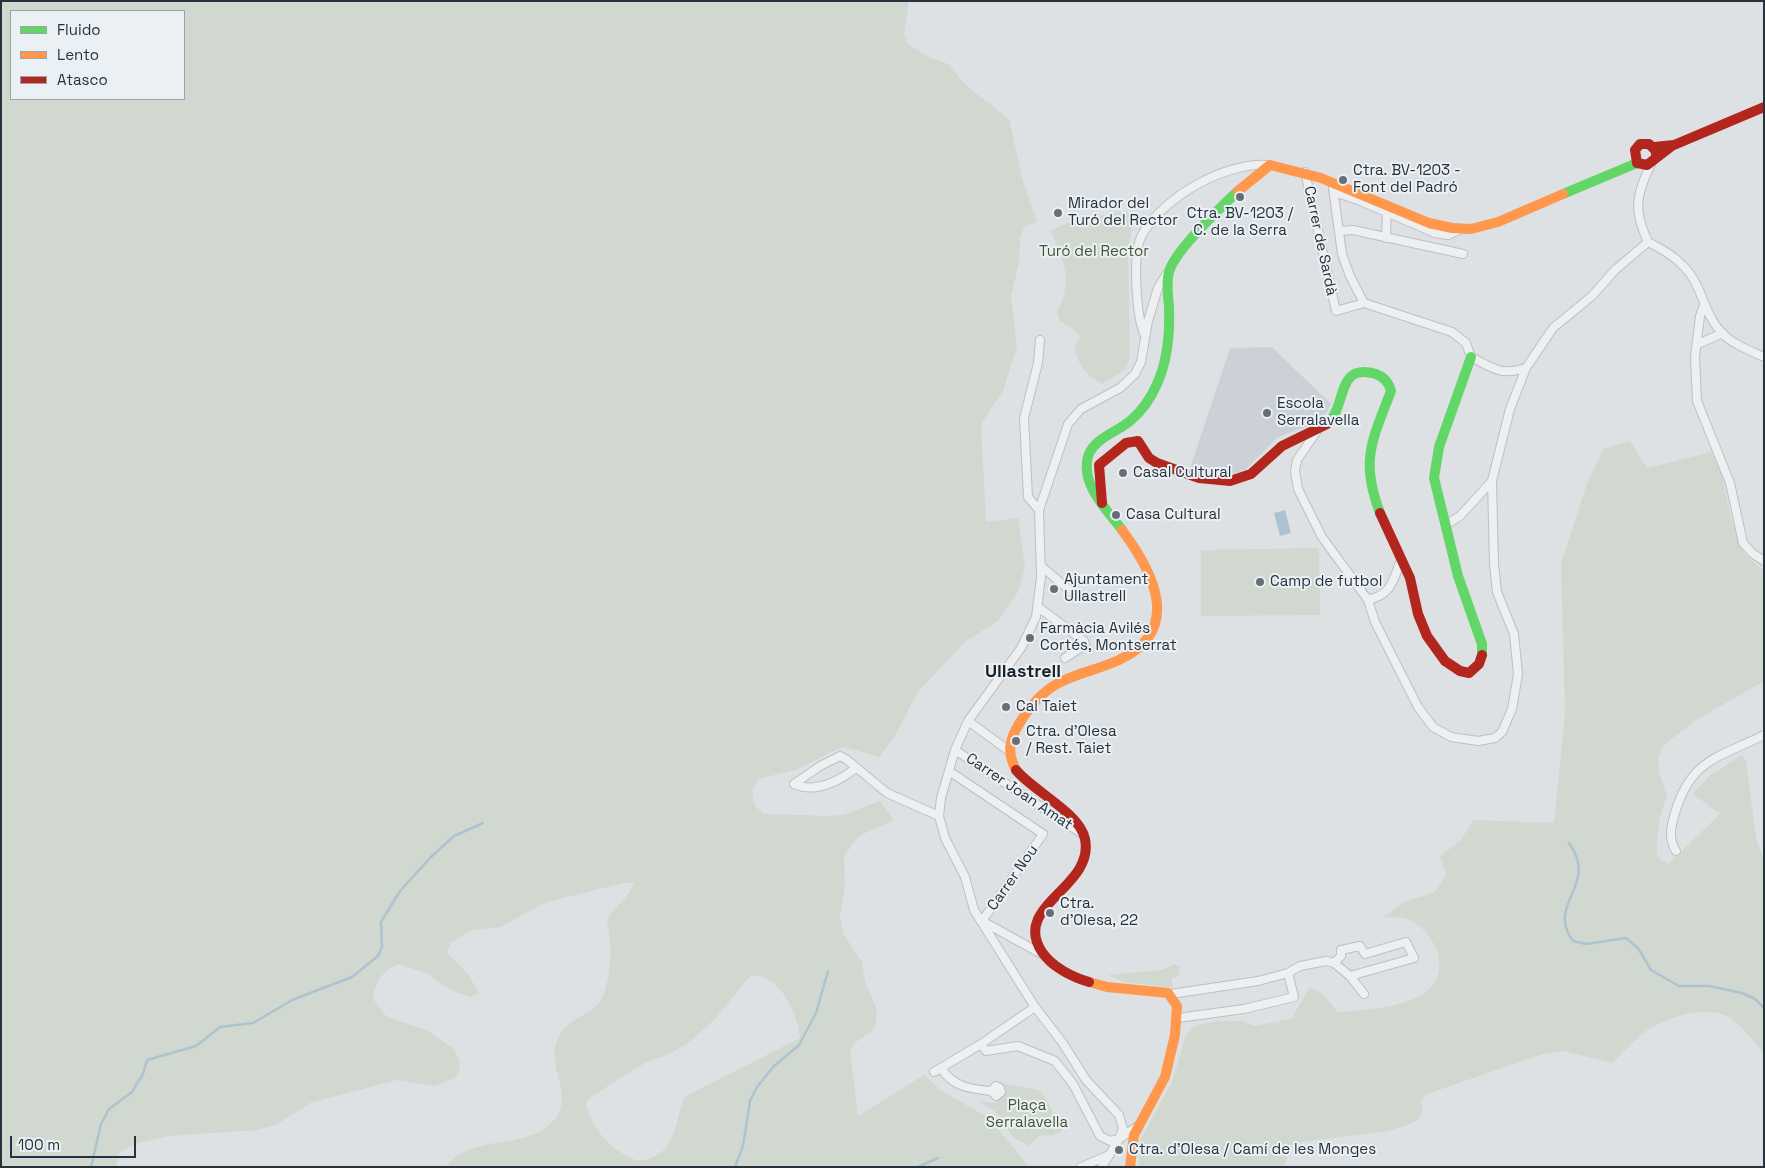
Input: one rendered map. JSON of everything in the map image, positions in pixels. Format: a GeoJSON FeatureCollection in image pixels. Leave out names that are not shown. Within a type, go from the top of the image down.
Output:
{"type":"FeatureCollection","features":[{"type":"Feature","properties":{"kind":"street"},"geometry":{"type":"LineString","coordinates":[[1145,337],[1141,327],[1138,304],[1137,260],[1142,235],[1163,209],[1214,175],[1236,167],[1257,164],[1305,172],[1333,187],[1429,223],[1461,229],[1484,228],[1764,107]]}},
{"type":"Feature","properties":{"kind":"street"},"geometry":{"type":"LineString","coordinates":[[1674,145],[1654,147],[1642,143],[1636,148],[1643,160],[1643,183],[1637,199],[1636,210],[1648,242],[1674,257],[1689,272],[1704,305],[1729,339],[1764,357]]}},
{"type":"Feature","properties":{"kind":"street"},"geometry":{"type":"LineString","coordinates":[[1643,160],[1654,147]]}},
{"type":"Feature","properties":{"kind":"street"},"geometry":{"type":"LineString","coordinates":[[1081,1167],[1106,1163],[1123,1129],[1119,1115],[1086,1080],[1062,1042],[1035,1006],[972,906],[965,877],[943,833],[939,816],[941,798],[955,750],[968,721],[1021,648],[1036,617],[1040,566],[1039,510],[1056,456],[1074,417],[1081,409],[1130,380],[1141,362],[1145,337],[1158,288],[1179,254],[1242,186],[1256,173],[1270,166]]}},
{"type":"Feature","properties":{"kind":"street","name":"Carrer de Sardà"},"geometry":{"type":"LineString","coordinates":[[1305,172],[1336,310],[1364,303]]}},
{"type":"Feature","properties":{"kind":"street"},"geometry":{"type":"LineString","coordinates":[[1333,187],[1342,254],[1350,276],[1364,303],[1452,332],[1466,343],[1471,357],[1435,463],[1434,478],[1447,524],[1458,576],[1482,644],[1482,658],[1473,670],[1464,672],[1453,669],[1432,644],[1420,620],[1411,580],[1374,498],[1369,471],[1372,441],[1391,391],[1390,386],[1378,374],[1355,375],[1346,381],[1337,414],[1317,432],[1297,460],[1295,471],[1298,489],[1322,537],[1368,600],[1375,622],[1418,707],[1433,727],[1451,737],[1467,741],[1486,741],[1499,736],[1512,709],[1518,674],[1514,634],[1495,582],[1492,481],[1510,409],[1526,368],[1553,328],[1592,296],[1615,270],[1648,242]]}},
{"type":"Feature","properties":{"kind":"street"},"geometry":{"type":"LineString","coordinates":[[1386,238],[1387,208]]}},
{"type":"Feature","properties":{"kind":"street"},"geometry":{"type":"LineString","coordinates":[[1339,230],[1353,230],[1462,254]]}},
{"type":"Feature","properties":{"kind":"street"},"geometry":{"type":"LineString","coordinates":[[1008,751],[1011,738],[1039,698],[1048,690],[1066,680],[1126,657],[1147,641],[1154,630],[1158,610],[1150,573],[1134,546],[1102,504],[1089,479],[1088,455],[1094,444],[1136,415],[1150,398],[1158,383],[1166,355],[1169,329],[1167,273]]}},
{"type":"Feature","properties":{"kind":"street"},"geometry":{"type":"LineString","coordinates":[[1704,305],[1700,316],[1695,357],[1697,401],[1730,483],[1742,543],[1752,553],[1764,560]]}},
{"type":"Feature","properties":{"kind":"street"},"geometry":{"type":"LineString","coordinates":[[1698,344],[1723,333]]}},
{"type":"Feature","properties":{"kind":"street"},"geometry":{"type":"LineString","coordinates":[[1039,510],[1028,497],[1024,418],[1038,363],[1040,340]]}},
{"type":"Feature","properties":{"kind":"street"},"geometry":{"type":"LineString","coordinates":[[1471,357],[1504,372],[1526,368]]}},
{"type":"Feature","properties":{"kind":"street"},"geometry":{"type":"LineString","coordinates":[[1102,504],[1099,465],[1102,460],[1126,442],[1138,441],[1150,459],[1189,477],[1212,481],[1242,478],[1254,473],[1281,447],[1317,432]]}},
{"type":"Feature","properties":{"kind":"street"},"geometry":{"type":"LineString","coordinates":[[1447,524],[1460,516],[1492,481]]}},
{"type":"Feature","properties":{"kind":"street"},"geometry":{"type":"LineString","coordinates":[[1368,600],[1380,597],[1386,593],[1401,560]]}},
{"type":"Feature","properties":{"kind":"street"},"geometry":{"type":"LineString","coordinates":[[1040,566],[1074,594]]}},
{"type":"Feature","properties":{"kind":"street"},"geometry":{"type":"LineString","coordinates":[[1038,607],[1084,641],[1085,645],[1065,658]]}},
{"type":"Feature","properties":{"kind":"street"},"geometry":{"type":"LineString","coordinates":[[968,721],[1008,751],[1018,772],[1067,813],[1082,834],[1087,848],[1084,863],[1069,884],[1046,906],[1037,919],[1034,937],[1040,953]]}},
{"type":"Feature","properties":{"kind":"street"},"geometry":{"type":"LineString","coordinates":[[1676,850],[1672,844],[1670,831],[1682,794],[1692,776],[1710,760],[1764,735]]}},
{"type":"Feature","properties":{"kind":"street","name":"Carrer Joan Amat"},"geometry":{"type":"LineString","coordinates":[[955,750],[1082,834]]}},
{"type":"Feature","properties":{"kind":"street"},"geometry":{"type":"LineString","coordinates":[[856,768],[829,785],[809,787],[794,784],[820,766],[840,756],[856,768],[887,793],[939,816]]}},
{"type":"Feature","properties":{"kind":"street","name":"Carrer Nou"},"geometry":{"type":"LineString","coordinates":[[949,772],[1043,834],[982,921]]}},
{"type":"Feature","properties":{"kind":"street"},"geometry":{"type":"LineString","coordinates":[[982,921],[1040,953],[1058,967],[1094,983],[1171,994],[1251,982],[1288,973],[1313,962],[1326,961],[1334,963],[1350,976],[1364,994]]}},
{"type":"Feature","properties":{"kind":"street"},"geometry":{"type":"LineString","coordinates":[[1334,963],[1341,956],[1341,950],[1360,946],[1365,954],[1406,942],[1414,958],[1350,976]]}},
{"type":"Feature","properties":{"kind":"street"},"geometry":{"type":"LineString","coordinates":[[1178,1018],[1244,1009],[1294,997],[1288,973]]}},
{"type":"Feature","properties":{"kind":"street"},"geometry":{"type":"LineString","coordinates":[[1130,1167],[1132,1140],[1165,1077],[1178,1018],[1178,1006],[1171,994]]}},
{"type":"Feature","properties":{"kind":"street"},"geometry":{"type":"LineString","coordinates":[[991,1091],[956,1084],[938,1070],[981,1044],[1035,1006]]}},
{"type":"Feature","properties":{"kind":"street"},"geometry":{"type":"LineString","coordinates":[[981,1044],[986,1051],[1018,1046],[1055,1061],[1073,1084],[1100,1136],[1110,1141],[1119,1140],[1139,1125]]}},
{"type":"Feature","properties":{"kind":"shaded area","name":"Escola Serralavella"},"geometry":{"type":"Polygon","coordinates":[[[1272,347],[1331,404],[1321,422],[1278,437],[1245,470],[1228,475],[1201,475],[1189,471],[1230,348],[1272,347]]]}},
{"type":"Feature","properties":{"kind":"green space"},"geometry":{"type":"Polygon","coordinates":[[[1,1],[909,1],[904,34],[907,43],[928,57],[948,64],[968,87],[1009,119],[1022,178],[1037,222],[1025,226],[1020,237],[1019,263],[1011,296],[1017,347],[1003,391],[981,424],[986,522],[1018,518],[1025,567],[1018,592],[998,621],[966,641],[917,693],[895,736],[879,757],[844,747],[798,769],[759,779],[752,790],[754,805],[764,814],[832,816],[845,814],[880,801],[894,820],[859,836],[844,856],[845,885],[840,916],[842,926],[844,935],[862,962],[865,982],[877,1010],[876,1021],[872,1031],[856,1042],[850,1050],[858,1116],[924,1075],[942,1091],[989,1118],[1029,1167],[446,1167],[456,1157],[469,1150],[537,1133],[558,1116],[562,1095],[555,1063],[557,1040],[561,1032],[571,1022],[594,1008],[603,996],[609,973],[610,958],[607,919],[629,893],[634,883],[623,883],[544,903],[501,927],[469,931],[451,943],[447,953],[468,974],[479,993],[470,997],[451,990],[426,973],[398,964],[380,978],[373,999],[386,1016],[428,1031],[455,1050],[460,1070],[454,1078],[435,1086],[397,1080],[310,1103],[276,1125],[257,1130],[169,1136],[138,1143],[119,1153],[116,1167],[1,1167],[1,1]],[[751,975],[714,1020],[689,1042],[672,1053],[645,1063],[592,1096],[586,1104],[589,1114],[599,1132],[612,1146],[639,1161],[652,1158],[661,1153],[672,1138],[684,1097],[800,1038],[795,1017],[786,998],[771,982],[762,977],[751,975]]]}},
{"type":"Feature","properties":{"kind":"green space","name":"Turó del Rector"},"geometry":{"type":"Polygon","coordinates":[[[1127,212],[1133,219],[1128,254],[1130,355],[1126,369],[1102,384],[1084,370],[1079,361],[1074,349],[1080,336],[1072,328],[1060,321],[1057,312],[1065,291],[1065,271],[1060,251],[1050,231],[1083,216],[1092,218],[1127,212]]]}},
{"type":"Feature","properties":{"kind":"green space"},"geometry":{"type":"Polygon","coordinates":[[[1630,441],[1647,468],[1711,452],[1722,475],[1731,519],[1745,555],[1764,571],[1764,681],[1693,722],[1663,746],[1658,759],[1659,772],[1667,796],[1659,826],[1657,857],[1668,864],[1720,814],[1693,794],[1710,775],[1742,755],[1746,761],[1756,837],[1764,861],[1764,1053],[1743,1029],[1729,1017],[1711,1012],[1690,1013],[1652,1027],[1636,1039],[1612,1063],[1563,1051],[1543,1054],[1427,1094],[1421,1102],[1423,1111],[1417,1120],[1408,1125],[1387,1131],[1294,1143],[1285,1148],[1287,1158],[1284,1167],[1139,1167],[1139,1142],[1172,1082],[1186,1035],[1195,1026],[1217,1021],[1243,1021],[1254,1026],[1291,1019],[1310,987],[1322,993],[1338,1012],[1359,1011],[1396,1005],[1418,997],[1426,992],[1434,983],[1438,973],[1438,953],[1427,934],[1410,920],[1383,917],[1403,903],[1433,893],[1437,889],[1446,873],[1440,856],[1460,841],[1474,820],[1554,823],[1565,712],[1561,564],[1587,483],[1604,448],[1630,441]]]}},
{"type":"Feature","properties":{"kind":"green space","name":"Camp de futbol"},"geometry":{"type":"Polygon","coordinates":[[[1319,548],[1320,615],[1201,616],[1201,550],[1319,548]]]}},
{"type":"Feature","properties":{"kind":"green space"},"geometry":{"type":"Polygon","coordinates":[[[1174,964],[1180,967],[1178,977],[1172,978],[1173,988],[1124,982],[1108,975],[1163,970],[1174,964]]]}},
{"type":"Feature","properties":{"kind":"green space","name":"Plaça Serralavella"},"geometry":{"type":"Polygon","coordinates":[[[1005,1084],[1039,1090],[1048,1102],[1062,1131],[1053,1135],[1039,1136],[1029,1146],[1013,1137],[996,1112],[978,1101],[996,1103],[1003,1094],[1005,1084]]]}},
{"type":"Feature","properties":{"kind":"water"},"geometry":{"type":"Polygon","coordinates":[[[1285,510],[1291,533],[1280,536],[1274,513],[1285,510]]]}},
{"type":"Feature","properties":{"kind":"waterway"},"geometry":{"type":"LineString","coordinates":[[91,1167],[101,1124],[109,1109],[132,1092],[143,1074],[147,1060],[196,1046],[220,1027],[253,1023],[292,1000],[352,977],[378,956],[382,947],[381,922],[400,891],[431,857],[454,836],[483,823]]}},
{"type":"Feature","properties":{"kind":"waterway"},"geometry":{"type":"LineString","coordinates":[[1569,843],[1577,858],[1579,871],[1577,883],[1565,916],[1566,928],[1573,941],[1586,944],[1626,938],[1638,948],[1651,970],[1679,986],[1709,986],[1742,993],[1755,999],[1764,1008]]}},
{"type":"Feature","properties":{"kind":"waterway"},"geometry":{"type":"LineString","coordinates":[[735,1167],[743,1146],[750,1101],[757,1087],[773,1067],[799,1045],[816,1013],[828,971]]}},
{"type":"Feature","properties":{"kind":"waterway"},"geometry":{"type":"LineString","coordinates":[[918,1167],[938,1158]]}},
{"type":"Feature","properties":{"kind":"traffic: fast"},"geometry":{"type":"LineString","coordinates":[[1563,194],[1637,163]]}},
{"type":"Feature","properties":{"kind":"traffic: fast"},"geometry":{"type":"LineString","coordinates":[[1122,530],[1098,498],[1089,480],[1087,471],[1089,453],[1104,437],[1134,417],[1152,394],[1164,365],[1169,336],[1167,285],[1169,272],[1173,263],[1189,242],[1238,191]]}},
{"type":"Feature","properties":{"kind":"traffic: fast"},"geometry":{"type":"LineString","coordinates":[[1471,357],[1439,447],[1434,478],[1458,576],[1482,644],[1482,655]]}},
{"type":"Feature","properties":{"kind":"traffic: fast"},"geometry":{"type":"LineString","coordinates":[[1327,424],[1338,407],[1348,380],[1354,374],[1363,372],[1376,374],[1387,383],[1391,391],[1378,424],[1371,451],[1370,464],[1374,495],[1380,513]]}},
{"type":"Feature","properties":{"kind":"traffic: slow"},"geometry":{"type":"LineString","coordinates":[[1238,191],[1270,165],[1321,178],[1429,223],[1452,228],[1471,229],[1498,222],[1563,194]]}},
{"type":"Feature","properties":{"kind":"traffic: slow"},"geometry":{"type":"LineString","coordinates":[[1016,770],[1011,758],[1011,741],[1019,724],[1039,697],[1063,681],[1119,660],[1139,648],[1151,633],[1157,617],[1152,582],[1144,564],[1122,530]]}},
{"type":"Feature","properties":{"kind":"traffic: slow"},"geometry":{"type":"LineString","coordinates":[[1089,982],[1107,987],[1168,993],[1177,1006],[1175,1035],[1165,1077],[1134,1135],[1130,1167]]}},
{"type":"Feature","properties":{"kind":"traffic: jam"},"geometry":{"type":"LineString","coordinates":[[1654,147],[1674,145],[1764,107]]}},
{"type":"Feature","properties":{"kind":"traffic: jam"},"geometry":{"type":"LineString","coordinates":[[1656,158],[1656,151],[1649,144],[1640,144],[1635,150],[1637,163],[1647,165],[1673,145]]}},
{"type":"Feature","properties":{"kind":"traffic: jam"},"geometry":{"type":"LineString","coordinates":[[1102,503],[1099,465],[1126,443],[1138,441],[1149,458],[1157,463],[1199,478],[1230,481],[1251,474],[1282,446],[1327,424]]}},
{"type":"Feature","properties":{"kind":"traffic: jam"},"geometry":{"type":"LineString","coordinates":[[1380,513],[1410,578],[1418,614],[1427,636],[1445,661],[1460,671],[1469,673],[1479,664],[1482,655]]}},
{"type":"Feature","properties":{"kind":"traffic: jam"},"geometry":{"type":"LineString","coordinates":[[1016,770],[1065,811],[1081,829],[1085,839],[1085,856],[1078,871],[1037,921],[1035,936],[1042,952],[1051,962],[1069,974],[1089,982]]}},
{"type":"Feature","properties":{"kind":"place","name":"Ctra. BV-1203 - Font del Padró"},"geometry":{"type":"Point","coordinates":[1343,180]}},
{"type":"Feature","properties":{"kind":"place","name":"Ctra. BV-1203 / C. de la Serra"},"geometry":{"type":"Point","coordinates":[1240,197]}},
{"type":"Feature","properties":{"kind":"place","name":"Mirador del Turó del Rector"},"geometry":{"type":"Point","coordinates":[1058,213]}},
{"type":"Feature","properties":{"kind":"place","name":"Escola Serralavella"},"geometry":{"type":"Point","coordinates":[1267,413]}},
{"type":"Feature","properties":{"kind":"place","name":"Casal Cultural"},"geometry":{"type":"Point","coordinates":[1123,473]}},
{"type":"Feature","properties":{"kind":"place","name":"Casa Cultural"},"geometry":{"type":"Point","coordinates":[1116,515]}},
{"type":"Feature","properties":{"kind":"place","name":"Camp de futbol"},"geometry":{"type":"Point","coordinates":[1260,582]}},
{"type":"Feature","properties":{"kind":"place","name":"Ajuntament Ullastrell"},"geometry":{"type":"Point","coordinates":[1054,589]}},
{"type":"Feature","properties":{"kind":"place","name":"Farmàcia Avilés Cortés, Montserrat"},"geometry":{"type":"Point","coordinates":[1030,638]}},
{"type":"Feature","properties":{"kind":"place","name":"Cal Taiet"},"geometry":{"type":"Point","coordinates":[1006,707]}},
{"type":"Feature","properties":{"kind":"place","name":"Ctra. d'Olesa / Rest. Taiet"},"geometry":{"type":"Point","coordinates":[1016,741]}},
{"type":"Feature","properties":{"kind":"place","name":"Ctra. d'Olesa, 22"},"geometry":{"type":"Point","coordinates":[1050,913]}},
{"type":"Feature","properties":{"kind":"place","name":"Ctra. d'Olesa / Camí de les Monges"},"geometry":{"type":"Point","coordinates":[1119,1150]}},
{"type":"Feature","properties":{"kind":"district","name":"Ullastrell"},"geometry":{"type":"Point","coordinates":[1023,672]}}]}
